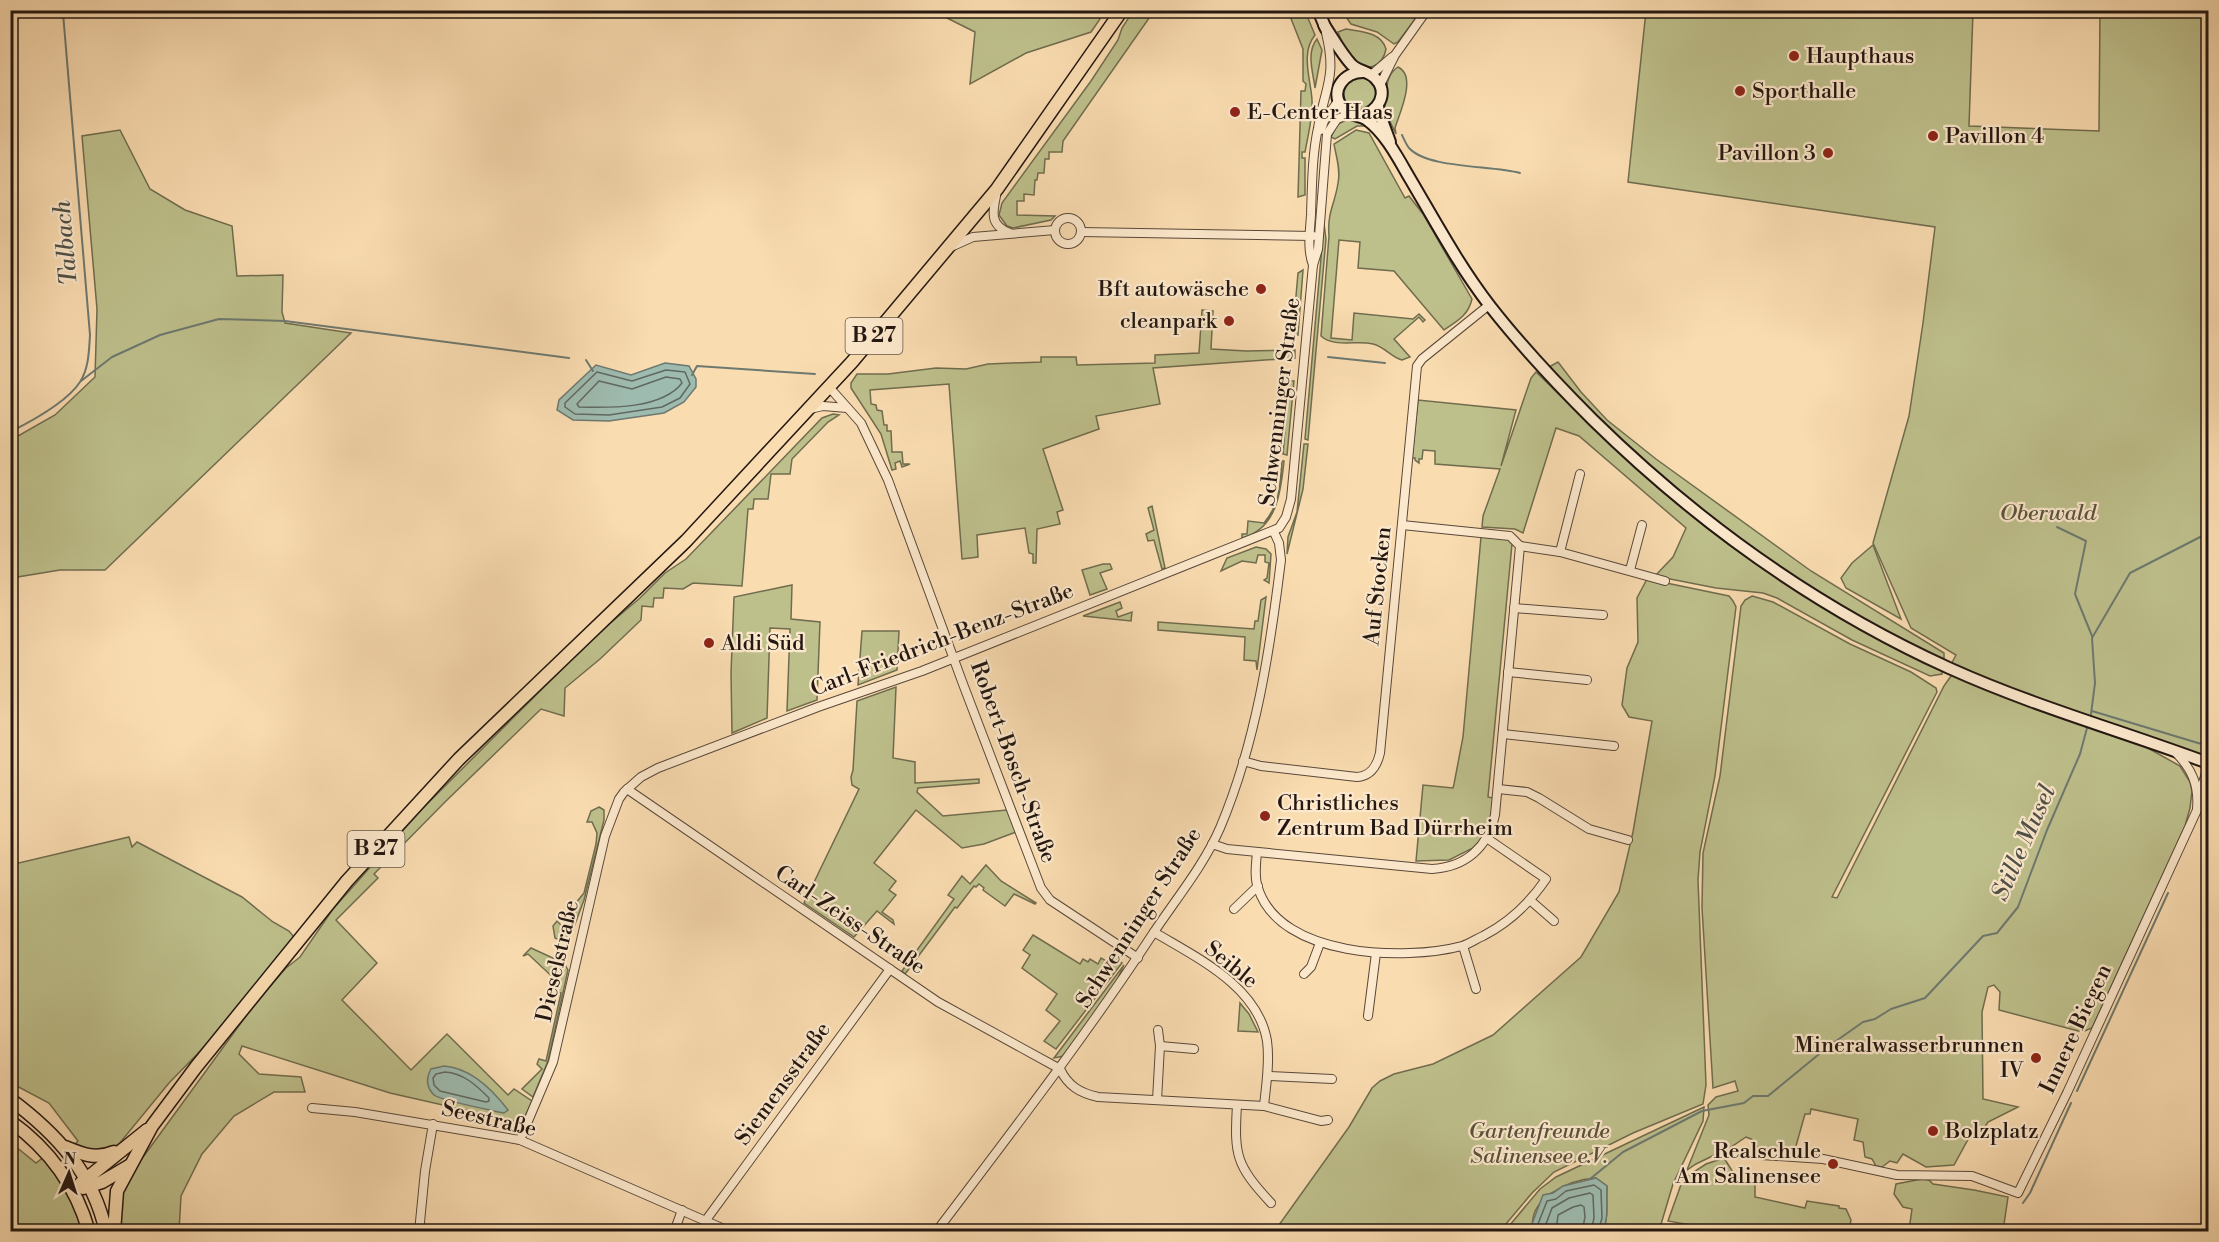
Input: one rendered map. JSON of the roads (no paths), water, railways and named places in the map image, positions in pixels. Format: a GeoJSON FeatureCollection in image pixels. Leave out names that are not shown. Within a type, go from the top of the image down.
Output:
{"type":"FeatureCollection","features":[{"type":"Feature","properties":{"kind":"main road","name":"B 27"},"geometry":{"type":"LineString","coordinates":[[114,1232],[117,1191],[152,1126],[196,1067],[300,938],[396,825],[459,759],[686,541],[809,410],[997,189],[1055,110],[1122,10]]}},
{"type":"Feature","properties":{"kind":"main road"},"geometry":{"type":"LineString","coordinates":[[10,1099],[48,1128],[64,1146],[88,1182],[106,1232]]}},
{"type":"Feature","properties":{"kind":"main road"},"geometry":{"type":"LineString","coordinates":[[10,1121],[27,1133],[51,1156],[73,1190],[89,1232]]}},
{"type":"Feature","properties":{"kind":"main road","name":"B 27"},"geometry":{"type":"LineString","coordinates":[[88,1182],[152,1126]]}},
{"type":"Feature","properties":{"kind":"main road"},"geometry":{"type":"LineString","coordinates":[[64,1146],[87,1156],[103,1156],[127,1147]]}},
{"type":"Feature","properties":{"kind":"main road","name":"B 27"},"geometry":{"type":"LineString","coordinates":[[73,1190],[129,1166]]}},
{"type":"Feature","properties":{"kind":"street"},"geometry":{"type":"LineString","coordinates":[[1318,10],[1339,56],[1343,79]]}},
{"type":"Feature","properties":{"kind":"street"},"geometry":{"type":"LineString","coordinates":[[1380,85],[1395,55],[1427,10]]}},
{"type":"Feature","properties":{"kind":"street"},"geometry":{"type":"LineString","coordinates":[[2183,10],[2198,13]]}},
{"type":"Feature","properties":{"kind":"street"},"geometry":{"type":"LineString","coordinates":[[1324,25],[1349,62],[1367,73],[1380,85],[1382,92],[1374,111],[1355,115]]}},
{"type":"Feature","properties":{"kind":"street","name":"Schwenninger Straße"},"geometry":{"type":"LineString","coordinates":[[1313,265],[1309,236],[1316,143],[1332,68],[1324,25]]}},
{"type":"Feature","properties":{"kind":"street"},"geometry":{"type":"LineString","coordinates":[[1395,55],[1367,73],[1349,75],[1343,79],[1339,86],[1338,100],[1345,111],[1367,120],[1394,152],[1461,265],[1489,305],[1539,365],[1640,465],[1753,556],[1831,606],[1949,668],[2208,766]]}},
{"type":"Feature","properties":{"kind":"street","name":"Schwenninger Straße"},"geometry":{"type":"LineString","coordinates":[[1316,143],[1324,121],[1338,100]]}},
{"type":"Feature","properties":{"kind":"street"},"geometry":{"type":"LineString","coordinates":[[1378,106],[1394,152]]}},
{"type":"Feature","properties":{"kind":"street","name":"Schwenninger Straße"},"geometry":{"type":"LineString","coordinates":[[936,1232],[1059,1069],[1138,958],[1197,872],[1220,828],[1243,761],[1264,673],[1276,601],[1281,560],[1279,543],[1274,532],[1286,517],[1291,500],[1313,265],[1318,249],[1327,134],[1337,119],[1355,115]]}},
{"type":"Feature","properties":{"kind":"street"},"geometry":{"type":"LineString","coordinates":[[997,189],[993,214],[995,222],[998,228],[1012,233]]}},
{"type":"Feature","properties":{"kind":"street"},"geometry":{"type":"LineString","coordinates":[[1068,218],[1076,221],[1081,232],[1077,240],[1066,243],[1059,240],[1055,230],[1058,223],[1068,218]]}},
{"type":"Feature","properties":{"kind":"street"},"geometry":{"type":"LineString","coordinates":[[949,248],[969,238],[1055,230]]}},
{"type":"Feature","properties":{"kind":"street"},"geometry":{"type":"LineString","coordinates":[[1081,232],[1318,236]]}},
{"type":"Feature","properties":{"kind":"street","name":"Auf Stocken"},"geometry":{"type":"LineString","coordinates":[[1243,761],[1261,766],[1357,777],[1374,769],[1380,753],[1417,366],[1489,305]]}},
{"type":"Feature","properties":{"kind":"street","name":"Robert-Bosch-Straße"},"geometry":{"type":"LineString","coordinates":[[829,387],[861,423],[888,480],[1041,888],[1050,900],[1138,958]]}},
{"type":"Feature","properties":{"kind":"street"},"geometry":{"type":"LineString","coordinates":[[809,410],[823,406],[847,408]]}},
{"type":"Feature","properties":{"kind":"street"},"geometry":{"type":"LineString","coordinates":[[1560,552],[1580,474]]}},
{"type":"Feature","properties":{"kind":"street"},"geometry":{"type":"LineString","coordinates":[[1402,525],[1510,536],[1520,546],[1560,552],[1665,581]]}},
{"type":"Feature","properties":{"kind":"street"},"geometry":{"type":"LineString","coordinates":[[1630,570],[1642,525]]}},
{"type":"Feature","properties":{"kind":"street","name":"Carl-Friedrich-Benz-Straße"},"geometry":{"type":"LineString","coordinates":[[627,789],[641,777],[658,768],[955,657],[1274,532]]}},
{"type":"Feature","properties":{"kind":"street"},"geometry":{"type":"LineString","coordinates":[[1212,844],[1227,849],[1421,869],[1443,869],[1470,856],[1488,839],[1495,815],[1498,789],[1520,546]]}},
{"type":"Feature","properties":{"kind":"street"},"geometry":{"type":"LineString","coordinates":[[1514,608],[1603,615]]}},
{"type":"Feature","properties":{"kind":"street"},"geometry":{"type":"LineString","coordinates":[[1508,672],[1587,680]]}},
{"type":"Feature","properties":{"kind":"street"},"geometry":{"type":"LineString","coordinates":[[1503,734],[1614,746]]}},
{"type":"Feature","properties":{"kind":"street","name":"Innere Biegen"},"geometry":{"type":"LineString","coordinates":[[2175,752],[2192,773],[2198,797]]}},
{"type":"Feature","properties":{"kind":"street","name":"Innere Biegen"},"geometry":{"type":"LineString","coordinates":[[2197,810],[2198,797],[2208,766]]}},
{"type":"Feature","properties":{"kind":"street","name":"Carl-Zeiss-Straße"},"geometry":{"type":"LineString","coordinates":[[627,789],[938,1002],[1059,1069]]}},
{"type":"Feature","properties":{"kind":"street","name":"Dieselstraße"},"geometry":{"type":"LineString","coordinates":[[520,1140],[551,1068],[605,836],[619,799],[627,789]]}},
{"type":"Feature","properties":{"kind":"street"},"geometry":{"type":"LineString","coordinates":[[1498,789],[1527,792],[1589,829],[1628,840]]}},
{"type":"Feature","properties":{"kind":"street","name":"Innere Biegen"},"geometry":{"type":"LineString","coordinates":[[1731,1153],[1823,1159],[1897,1174],[1972,1176],[2018,1193],[2065,1097],[2197,810],[2208,795]]}},
{"type":"Feature","properties":{"kind":"street"},"geometry":{"type":"LineString","coordinates":[[1257,852],[1258,886],[1268,907],[1282,922],[1299,933],[1320,943],[1376,953],[1416,953],[1463,946],[1493,931],[1517,915],[1531,901],[1546,879],[1488,839]]}},
{"type":"Feature","properties":{"kind":"street"},"geometry":{"type":"LineString","coordinates":[[1234,909],[1258,886]]}},
{"type":"Feature","properties":{"kind":"street"},"geometry":{"type":"LineString","coordinates":[[1531,901],[1554,921]]}},
{"type":"Feature","properties":{"kind":"street","name":"Seible"},"geometry":{"type":"LineString","coordinates":[[1155,932],[1223,976],[1250,1002],[1265,1035],[1268,1054],[1264,1106]]}},
{"type":"Feature","properties":{"kind":"street"},"geometry":{"type":"LineString","coordinates":[[1304,974],[1311,967],[1320,943]]}},
{"type":"Feature","properties":{"kind":"street"},"geometry":{"type":"LineString","coordinates":[[1463,946],[1476,989]]}},
{"type":"Feature","properties":{"kind":"street"},"geometry":{"type":"LineString","coordinates":[[1368,1016],[1376,953]]}},
{"type":"Feature","properties":{"kind":"street","name":"Siemensstraße"},"geometry":{"type":"LineString","coordinates":[[706,1220],[890,969]]}},
{"type":"Feature","properties":{"kind":"street"},"geometry":{"type":"LineString","coordinates":[[1157,1100],[1160,1046],[1158,1030]]}},
{"type":"Feature","properties":{"kind":"street"},"geometry":{"type":"LineString","coordinates":[[1160,1046],[1194,1049]]}},
{"type":"Feature","properties":{"kind":"street"},"geometry":{"type":"LineString","coordinates":[[1059,1069],[1069,1084],[1087,1094],[1112,1098],[1264,1106],[1321,1121],[1328,1120]]}},
{"type":"Feature","properties":{"kind":"street"},"geometry":{"type":"LineString","coordinates":[[1268,1076],[1332,1079]]}},
{"type":"Feature","properties":{"kind":"street"},"geometry":{"type":"LineString","coordinates":[[1237,1105],[1235,1140],[1239,1162],[1253,1183],[1271,1203]]}},
{"type":"Feature","properties":{"kind":"street","name":"Seestraße"},"geometry":{"type":"LineString","coordinates":[[312,1108],[433,1124],[520,1140],[732,1232]]}},
{"type":"Feature","properties":{"kind":"street"},"geometry":{"type":"LineString","coordinates":[[419,1232],[425,1171],[433,1124]]}},
{"type":"Feature","properties":{"kind":"street"},"geometry":{"type":"LineString","coordinates":[[674,1232],[682,1210]]}},
{"type":"Feature","properties":{"kind":"water"},"geometry":{"type":"Polygon","coordinates":[[[665,363],[689,366],[696,379],[696,387],[684,402],[664,413],[609,421],[573,420],[557,410],[559,400],[596,365],[631,375],[665,363]]]}},
{"type":"Feature","properties":{"kind":"water"},"geometry":{"type":"Polygon","coordinates":[[[444,1066],[472,1075],[508,1110],[504,1113],[456,1103],[434,1095],[428,1086],[429,1072],[431,1069],[444,1066]]]}},
{"type":"Feature","properties":{"kind":"water"},"geometry":{"type":"Polygon","coordinates":[[[1596,1178],[1607,1186],[1607,1215],[1603,1231],[1533,1231],[1532,1224],[1543,1195],[1553,1193],[1563,1186],[1596,1178]]]}},
{"type":"Feature","properties":{"kind":"waterway","name":"Talbach"},"geometry":{"type":"LineString","coordinates":[[10,432],[38,417],[67,397],[80,382],[88,359],[90,335],[63,13],[65,10]]}},
{"type":"Feature","properties":{"kind":"waterway","name":"Talbach"},"geometry":{"type":"LineString","coordinates":[[10,14],[63,13]]}},
{"type":"Feature","properties":{"kind":"waterway"},"geometry":{"type":"LineString","coordinates":[[1402,135],[1409,148],[1430,160],[1520,173]]}},
{"type":"Feature","properties":{"kind":"waterway"},"geometry":{"type":"LineString","coordinates":[[81,381],[112,357],[160,335],[219,319],[285,321],[569,358]]}},
{"type":"Feature","properties":{"kind":"waterway"},"geometry":{"type":"LineString","coordinates":[[1328,357],[1385,363]]}},
{"type":"Feature","properties":{"kind":"waterway"},"geometry":{"type":"LineString","coordinates":[[586,360],[593,371]]}},
{"type":"Feature","properties":{"kind":"waterway"},"geometry":{"type":"LineString","coordinates":[[692,375],[697,366],[815,374]]}},
{"type":"Feature","properties":{"kind":"waterway"},"geometry":{"type":"LineString","coordinates":[[2057,527],[2086,541],[2075,594],[2092,636]]}},
{"type":"Feature","properties":{"kind":"waterway","name":"Stille Musel"},"geometry":{"type":"LineString","coordinates":[[2091,714],[2095,683],[2092,638],[2130,573],[2208,533]]}},
{"type":"Feature","properties":{"kind":"waterway"},"geometry":{"type":"LineString","coordinates":[[2092,711],[2208,746]]}},
{"type":"Feature","properties":{"kind":"waterway","name":"Stille Musel"},"geometry":{"type":"LineString","coordinates":[[1590,1179],[1623,1152],[1702,1111],[1744,1103],[1753,1096],[1768,1096],[1829,1046],[1863,1022],[1875,1019],[1891,1009],[1925,998],[1983,936],[1997,933],[2018,907],[2047,830],[2080,754],[2087,728]]}},
{"type":"Feature","properties":{"kind":"waterway"},"geometry":{"type":"LineString","coordinates":[[2077,1091],[2168,893]]}},
{"type":"Feature","properties":{"kind":"waterway"},"geometry":{"type":"LineString","coordinates":[[2023,1203],[2030,1193],[2071,1103]]}},
{"type":"Feature","properties":{"kind":"place","name":"Haupthaus"},"geometry":{"type":"Point","coordinates":[1794,56]}},
{"type":"Feature","properties":{"kind":"place","name":"Sporthalle"},"geometry":{"type":"Point","coordinates":[1740,91]}},
{"type":"Feature","properties":{"kind":"place","name":"E-Center Haas"},"geometry":{"type":"Point","coordinates":[1235,112]}},
{"type":"Feature","properties":{"kind":"place","name":"Pavillon 4"},"geometry":{"type":"Point","coordinates":[1933,136]}},
{"type":"Feature","properties":{"kind":"place","name":"Pavillon 3"},"geometry":{"type":"Point","coordinates":[1828,153]}},
{"type":"Feature","properties":{"kind":"place","name":"Bft autowäsche"},"geometry":{"type":"Point","coordinates":[1261,289]}},
{"type":"Feature","properties":{"kind":"place","name":"cleanpark"},"geometry":{"type":"Point","coordinates":[1229,321]}},
{"type":"Feature","properties":{"kind":"place","name":"Aldi Süd"},"geometry":{"type":"Point","coordinates":[709,643]}},
{"type":"Feature","properties":{"kind":"place","name":"Christliches Zentrum Bad Dürrheim"},"geometry":{"type":"Point","coordinates":[1265,816]}},
{"type":"Feature","properties":{"kind":"place","name":"Mineralwasserbrunnen IV"},"geometry":{"type":"Point","coordinates":[2036,1058]}},
{"type":"Feature","properties":{"kind":"place","name":"Bolzplatz"},"geometry":{"type":"Point","coordinates":[1933,1131]}},
{"type":"Feature","properties":{"kind":"place","name":"Realschule Am Salinensee"},"geometry":{"type":"Point","coordinates":[1833,1164]}},
{"type":"Feature","properties":{"kind":"park label","name":"Oberwald"},"geometry":{"type":"Point","coordinates":[2048,513]}},
{"type":"Feature","properties":{"kind":"park label","name":"Gartenfreunde Salinensee e.V."},"geometry":{"type":"Point","coordinates":[1539,1144]}}]}
